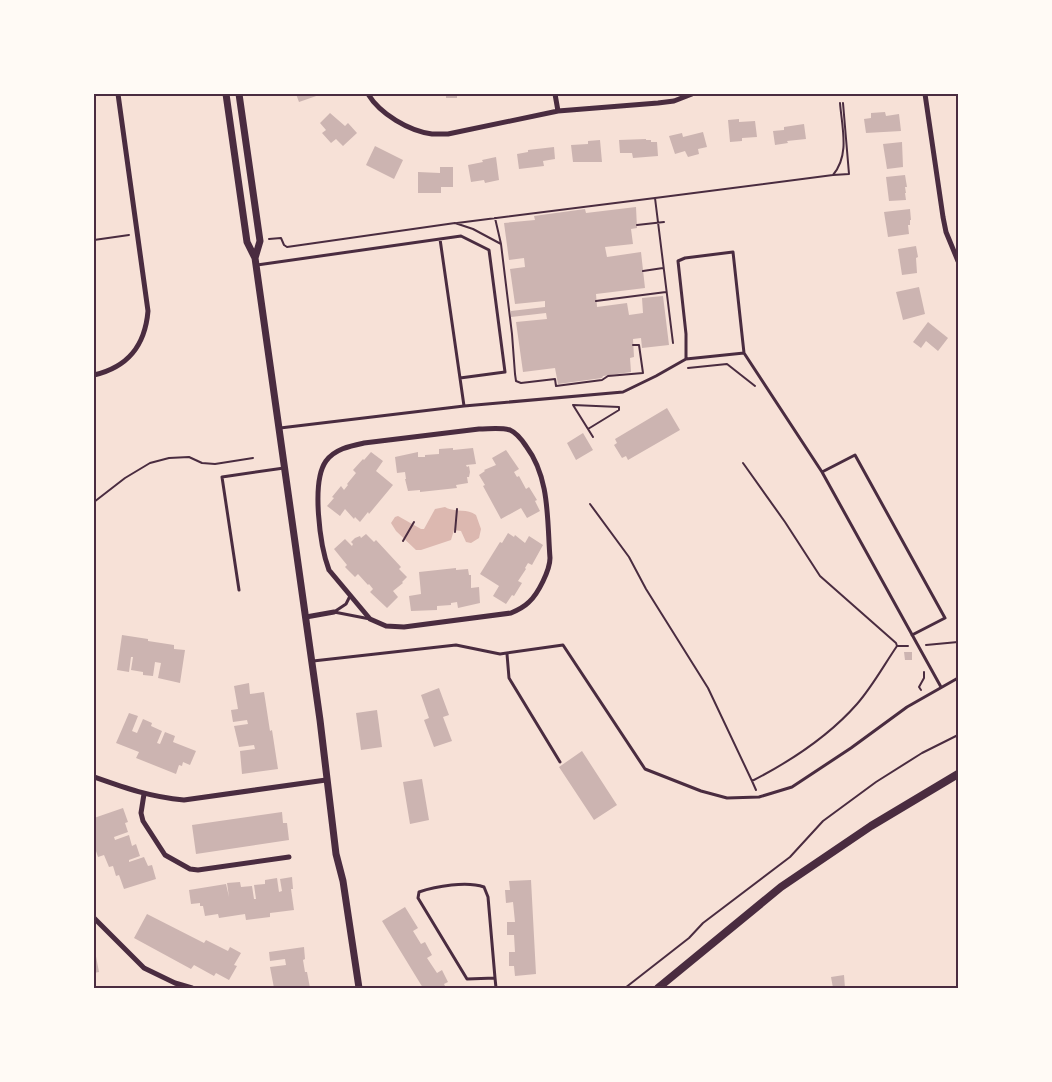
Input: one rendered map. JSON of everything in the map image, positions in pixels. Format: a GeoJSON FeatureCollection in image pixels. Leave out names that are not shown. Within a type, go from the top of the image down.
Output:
{"type":"FeatureCollection","features":[{"type":"Feature","properties":{"kind":"main road"},"geometry":{"type":"LineString","coordinates":[[658,988],[781,887],[871,826],[958,774]]}},
{"type":"Feature","properties":{"kind":"street"},"geometry":{"type":"LineString","coordinates":[[94,375],[116,368],[133,354],[145,332],[148,310],[118,94]]}},
{"type":"Feature","properties":{"kind":"street"},"geometry":{"type":"LineString","coordinates":[[226,94],[247,242],[256,261],[312,661],[336,854],[343,881],[358,988]]}},
{"type":"Feature","properties":{"kind":"street"},"geometry":{"type":"LineString","coordinates":[[239,94],[260,241],[256,261]]}},
{"type":"Feature","properties":{"kind":"street"},"geometry":{"type":"LineString","coordinates":[[368,94],[377,105],[399,121],[416,130],[432,134],[448,134],[558,111],[674,101],[692,94]]}},
{"type":"Feature","properties":{"kind":"street"},"geometry":{"type":"LineString","coordinates":[[555,94],[558,111]]}},
{"type":"Feature","properties":{"kind":"street"},"geometry":{"type":"LineString","coordinates":[[925,94],[943,217],[946,232],[958,261]]}},
{"type":"Feature","properties":{"kind":"street"},"geometry":{"type":"LineString","coordinates":[[479,429],[509,430],[521,438],[532,454],[544,485],[550,558],[549,569],[531,601],[523,608],[511,613],[404,627],[386,626],[370,619],[329,570],[324,550],[318,486],[320,472],[327,460],[336,452],[356,445],[479,429]]}},
{"type":"Feature","properties":{"kind":"street"},"geometry":{"type":"LineString","coordinates":[[306,617],[334,612]]}},
{"type":"Feature","properties":{"kind":"street"},"geometry":{"type":"LineString","coordinates":[[94,777],[144,794],[160,798],[184,800],[326,780]]}},
{"type":"Feature","properties":{"kind":"street"},"geometry":{"type":"LineString","coordinates":[[144,794],[141,814],[145,825],[165,855],[190,869],[198,870],[289,857]]}},
{"type":"Feature","properties":{"kind":"street"},"geometry":{"type":"LineString","coordinates":[[94,918],[144,968],[175,983],[192,988]]}},
{"type":"Feature","properties":{"kind":"lane"},"geometry":{"type":"LineString","coordinates":[[256,261],[461,236],[489,250],[505,372],[460,378]]}},
{"type":"Feature","properties":{"kind":"lane"},"geometry":{"type":"LineString","coordinates":[[440,239],[464,406]]}},
{"type":"Feature","properties":{"kind":"lane"},"geometry":{"type":"LineString","coordinates":[[686,359],[686,334],[678,261],[685,258],[733,252],[744,353],[822,472],[941,687]]}},
{"type":"Feature","properties":{"kind":"lane"},"geometry":{"type":"LineString","coordinates":[[279,428],[464,406],[623,392],[686,359],[744,353]]}},
{"type":"Feature","properties":{"kind":"lane"},"geometry":{"type":"LineString","coordinates":[[822,472],[855,455],[945,618],[912,635]]}},
{"type":"Feature","properties":{"kind":"lane"},"geometry":{"type":"LineString","coordinates":[[239,590],[222,477],[285,468]]}},
{"type":"Feature","properties":{"kind":"lane"},"geometry":{"type":"LineString","coordinates":[[334,612],[346,604],[350,596]]}},
{"type":"Feature","properties":{"kind":"lane"},"geometry":{"type":"LineString","coordinates":[[334,612],[370,619]]}},
{"type":"Feature","properties":{"kind":"lane"},"geometry":{"type":"LineString","coordinates":[[312,661],[456,645],[500,654],[563,645],[645,769],[701,791],[727,798],[759,797],[792,787],[823,768],[925,696],[958,678]]}},
{"type":"Feature","properties":{"kind":"lane"},"geometry":{"type":"LineString","coordinates":[[507,654],[509,678],[560,762]]}},
{"type":"Feature","properties":{"kind":"lane"},"geometry":{"type":"LineString","coordinates":[[495,978],[467,980],[418,898],[419,892],[429,888],[474,883],[484,887],[488,897],[496,988]]}},
{"type":"Feature","properties":{"kind":"path"},"geometry":{"type":"LineString","coordinates":[[266,240],[281,238],[287,247],[455,223],[849,174],[842,103],[844,153],[840,167],[833,175]]}},
{"type":"Feature","properties":{"kind":"path"},"geometry":{"type":"LineString","coordinates":[[655,198],[673,342]]}},
{"type":"Feature","properties":{"kind":"path"},"geometry":{"type":"LineString","coordinates":[[495,218],[501,244],[516,380],[521,384],[555,380],[556,386],[602,380],[608,376],[643,373],[639,345],[633,345]]}},
{"type":"Feature","properties":{"kind":"path"},"geometry":{"type":"LineString","coordinates":[[637,226],[664,222]]}},
{"type":"Feature","properties":{"kind":"path"},"geometry":{"type":"LineString","coordinates":[[455,223],[501,244]]}},
{"type":"Feature","properties":{"kind":"path"},"geometry":{"type":"LineString","coordinates":[[94,240],[138,234]]}},
{"type":"Feature","properties":{"kind":"path"},"geometry":{"type":"LineString","coordinates":[[643,271],[664,268]]}},
{"type":"Feature","properties":{"kind":"path"},"geometry":{"type":"LineString","coordinates":[[596,301],[667,292]]}},
{"type":"Feature","properties":{"kind":"path"},"geometry":{"type":"LineString","coordinates":[[691,368],[727,364],[755,385],[760,393]]}},
{"type":"Feature","properties":{"kind":"path"},"geometry":{"type":"LineString","coordinates":[[588,429],[619,410],[619,407],[573,405],[588,429],[593,437]]}},
{"type":"Feature","properties":{"kind":"path"},"geometry":{"type":"LineString","coordinates":[[94,502],[125,478],[150,463],[169,458],[189,457],[202,463],[215,464],[253,458]]}},
{"type":"Feature","properties":{"kind":"path"},"geometry":{"type":"LineString","coordinates":[[743,463],[820,576],[890,636],[897,646]]}},
{"type":"Feature","properties":{"kind":"path"},"geometry":{"type":"LineString","coordinates":[[590,504],[628,557],[708,688],[752,781],[782,765],[837,725],[858,702],[897,646]]}},
{"type":"Feature","properties":{"kind":"path"},"geometry":{"type":"LineString","coordinates":[[455,532],[457,509]]}},
{"type":"Feature","properties":{"kind":"path"},"geometry":{"type":"LineString","coordinates":[[402,541],[414,522]]}},
{"type":"Feature","properties":{"kind":"path"},"geometry":{"type":"LineString","coordinates":[[926,645],[958,642]]}},
{"type":"Feature","properties":{"kind":"path"},"geometry":{"type":"LineString","coordinates":[[897,646],[908,646]]}},
{"type":"Feature","properties":{"kind":"path"},"geometry":{"type":"LineString","coordinates":[[921,667],[924,678],[918,687],[925,696]]}},
{"type":"Feature","properties":{"kind":"path"},"geometry":{"type":"LineString","coordinates":[[625,988],[689,938],[702,923],[790,857],[823,821],[876,782],[922,753],[958,735]]}},
{"type":"Feature","properties":{"kind":"shaded area"},"geometry":{"type":"Polygon","coordinates":[[[445,507],[476,515],[481,529],[479,538],[471,543],[466,542],[461,531],[454,530],[451,540],[416,550],[396,531],[391,523],[398,516],[424,529],[435,509],[445,507]]]}},
{"type":"Feature","properties":{"kind":"building"},"geometry":{"type":"Polygon","coordinates":[[[296,94],[322,94],[299,102],[296,94]]]}},
{"type":"Feature","properties":{"kind":"building"},"geometry":{"type":"Polygon","coordinates":[[[446,94],[457,94],[457,98],[446,98],[446,94]]]}},
{"type":"Feature","properties":{"kind":"building"},"geometry":{"type":"Polygon","coordinates":[[[885,112],[886,116],[899,114],[901,131],[866,133],[864,119],[871,118],[871,113],[885,112]]]}},
{"type":"Feature","properties":{"kind":"building"},"geometry":{"type":"Polygon","coordinates":[[[330,113],[345,126],[348,123],[357,133],[343,146],[336,139],[331,143],[322,133],[326,130],[320,123],[330,113]]]}},
{"type":"Feature","properties":{"kind":"building"},"geometry":{"type":"Polygon","coordinates":[[[739,119],[739,122],[755,121],[757,137],[742,138],[742,141],[730,142],[728,120],[739,119]]]}},
{"type":"Feature","properties":{"kind":"building"},"geometry":{"type":"Polygon","coordinates":[[[804,124],[806,139],[787,141],[788,143],[775,145],[773,131],[804,124]]]}},
{"type":"Feature","properties":{"kind":"building"},"geometry":{"type":"Polygon","coordinates":[[[703,132],[707,147],[698,149],[699,154],[688,157],[685,151],[675,154],[669,136],[682,133],[683,137],[703,132]]]}},
{"type":"Feature","properties":{"kind":"building"},"geometry":{"type":"Polygon","coordinates":[[[600,140],[602,162],[573,162],[571,145],[588,144],[588,141],[600,140]]]}},
{"type":"Feature","properties":{"kind":"building"},"geometry":{"type":"Polygon","coordinates":[[[619,140],[651,140],[651,142],[657,142],[658,156],[633,158],[632,153],[620,153],[619,140]]]}},
{"type":"Feature","properties":{"kind":"building"},"geometry":{"type":"Polygon","coordinates":[[[902,142],[903,167],[887,169],[883,144],[902,142]]]}},
{"type":"Feature","properties":{"kind":"building"},"geometry":{"type":"Polygon","coordinates":[[[375,146],[403,160],[394,179],[366,165],[375,146]]]}},
{"type":"Feature","properties":{"kind":"building"},"geometry":{"type":"Polygon","coordinates":[[[554,147],[555,159],[543,161],[544,166],[519,169],[517,154],[528,152],[528,150],[554,147]]]}},
{"type":"Feature","properties":{"kind":"building"},"geometry":{"type":"Polygon","coordinates":[[[496,157],[499,180],[485,183],[484,180],[471,182],[468,165],[496,157]]]}},
{"type":"Feature","properties":{"kind":"building"},"geometry":{"type":"Polygon","coordinates":[[[440,167],[453,167],[453,187],[441,187],[441,193],[418,193],[418,172],[440,173],[440,167]]]}},
{"type":"Feature","properties":{"kind":"building"},"geometry":{"type":"Polygon","coordinates":[[[905,175],[907,187],[905,187],[906,200],[889,201],[886,177],[905,175]]]}},
{"type":"Feature","properties":{"kind":"building"},"geometry":{"type":"Polygon","coordinates":[[[636,207],[637,228],[631,229],[633,244],[605,247],[607,257],[641,252],[645,288],[596,294],[597,307],[627,303],[629,315],[643,313],[642,298],[663,296],[669,345],[642,348],[641,338],[633,339],[634,357],[630,358],[631,372],[603,376],[602,378],[558,384],[555,368],[523,372],[516,322],[547,319],[546,313],[511,317],[511,311],[545,307],[545,301],[515,304],[510,269],[525,267],[524,258],[509,260],[504,223],[535,220],[534,216],[585,209],[586,213],[636,207]]]}},
{"type":"Feature","properties":{"kind":"building"},"geometry":{"type":"Polygon","coordinates":[[[910,209],[909,234],[888,237],[884,212],[910,209]]]}},
{"type":"Feature","properties":{"kind":"building"},"geometry":{"type":"Polygon","coordinates":[[[916,246],[918,257],[916,258],[917,273],[902,275],[898,249],[916,246]]]}},
{"type":"Feature","properties":{"kind":"building"},"geometry":{"type":"Polygon","coordinates":[[[919,287],[925,314],[903,320],[896,292],[919,287]]]}},
{"type":"Feature","properties":{"kind":"building"},"geometry":{"type":"Polygon","coordinates":[[[928,322],[948,338],[938,351],[926,341],[921,348],[913,342],[928,322]]]}},
{"type":"Feature","properties":{"kind":"building"},"geometry":{"type":"Polygon","coordinates":[[[667,408],[680,430],[628,460],[626,456],[622,458],[614,445],[617,443],[615,439],[667,408]]]}},
{"type":"Feature","properties":{"kind":"building"},"geometry":{"type":"Polygon","coordinates":[[[583,433],[593,450],[576,460],[567,443],[583,433]]]}},
{"type":"Feature","properties":{"kind":"building"},"geometry":{"type":"Polygon","coordinates":[[[453,448],[453,450],[473,448],[476,464],[466,465],[467,467],[469,466],[470,472],[469,477],[467,477],[468,483],[456,485],[457,488],[420,492],[420,490],[408,491],[405,472],[397,473],[395,457],[418,452],[418,457],[425,457],[425,455],[439,454],[439,449],[453,448]]]}},
{"type":"Feature","properties":{"kind":"building"},"geometry":{"type":"Polygon","coordinates":[[[506,450],[519,469],[514,472],[517,477],[519,476],[526,489],[529,487],[537,500],[535,501],[540,511],[527,518],[521,508],[501,519],[479,475],[484,470],[496,465],[492,458],[506,450]]]}},
{"type":"Feature","properties":{"kind":"building"},"geometry":{"type":"Polygon","coordinates":[[[371,452],[383,461],[376,471],[393,485],[360,522],[355,517],[354,519],[345,509],[340,516],[327,506],[341,486],[344,490],[356,473],[353,470],[371,452]]]}},
{"type":"Feature","properties":{"kind":"building"},"geometry":{"type":"Polygon","coordinates":[[[508,533],[514,537],[515,535],[525,543],[529,536],[543,545],[532,565],[528,563],[518,581],[522,583],[514,596],[512,595],[506,604],[493,596],[499,586],[480,574],[500,542],[502,543],[508,533]]]}},
{"type":"Feature","properties":{"kind":"building"},"geometry":{"type":"Polygon","coordinates":[[[366,534],[374,542],[376,540],[401,567],[399,569],[407,577],[393,591],[398,597],[387,608],[370,592],[373,589],[369,584],[358,574],[355,577],[345,567],[347,565],[334,549],[345,539],[352,546],[351,542],[355,538],[360,536],[361,538],[366,534]]]}},
{"type":"Feature","properties":{"kind":"building"},"geometry":{"type":"Polygon","coordinates":[[[456,568],[456,570],[468,569],[469,575],[471,575],[471,588],[479,587],[480,603],[458,608],[457,602],[451,603],[451,605],[437,606],[437,610],[411,611],[409,596],[421,594],[419,572],[456,568]]]}},
{"type":"Feature","properties":{"kind":"building"},"geometry":{"type":"Polygon","coordinates":[[[122,635],[174,645],[174,649],[185,650],[180,683],[158,678],[161,663],[155,662],[153,676],[143,675],[143,672],[131,670],[133,657],[131,657],[129,672],[117,670],[122,635]]]}},
{"type":"Feature","properties":{"kind":"building"},"geometry":{"type":"Polygon","coordinates":[[[904,652],[912,652],[912,660],[905,660],[904,652]]]}},
{"type":"Feature","properties":{"kind":"building"},"geometry":{"type":"Polygon","coordinates":[[[249,683],[250,694],[264,692],[278,769],[242,774],[240,751],[255,749],[254,745],[239,747],[234,726],[248,724],[247,720],[233,722],[231,710],[238,709],[234,686],[249,683]]]}},
{"type":"Feature","properties":{"kind":"building"},"geometry":{"type":"Polygon","coordinates":[[[439,688],[449,715],[443,717],[452,741],[434,747],[424,720],[429,718],[421,695],[439,688]]]}},
{"type":"Feature","properties":{"kind":"building"},"geometry":{"type":"Polygon","coordinates":[[[377,710],[382,747],[361,750],[356,713],[377,710]]]}},
{"type":"Feature","properties":{"kind":"building"},"geometry":{"type":"Polygon","coordinates":[[[129,713],[138,716],[132,731],[137,733],[143,719],[152,723],[151,726],[162,731],[157,743],[160,744],[165,732],[175,736],[173,742],[196,751],[190,765],[183,762],[182,766],[179,765],[176,774],[136,758],[139,752],[116,743],[129,713]]]}},
{"type":"Feature","properties":{"kind":"building"},"geometry":{"type":"Polygon","coordinates":[[[582,751],[617,805],[594,820],[559,767],[582,751]]]}},
{"type":"Feature","properties":{"kind":"building"},"geometry":{"type":"Polygon","coordinates":[[[422,779],[429,820],[410,824],[403,782],[422,779]]]}},
{"type":"Feature","properties":{"kind":"building"},"geometry":{"type":"Polygon","coordinates":[[[123,808],[128,822],[125,823],[128,832],[114,837],[115,840],[129,835],[132,846],[136,844],[140,856],[129,860],[129,862],[144,857],[148,866],[152,865],[156,879],[124,889],[119,875],[116,876],[113,866],[109,867],[104,855],[98,857],[94,845],[94,818],[123,808]]]}},
{"type":"Feature","properties":{"kind":"building"},"geometry":{"type":"Polygon","coordinates":[[[282,812],[283,823],[287,823],[289,840],[196,854],[192,825],[282,812]]]}},
{"type":"Feature","properties":{"kind":"building"},"geometry":{"type":"Polygon","coordinates":[[[292,877],[293,889],[291,889],[294,910],[270,913],[270,917],[246,920],[245,914],[219,918],[218,914],[205,916],[203,906],[200,906],[200,903],[191,904],[189,890],[226,884],[229,897],[227,883],[240,882],[241,887],[252,886],[254,899],[256,899],[254,885],[265,884],[265,880],[277,878],[279,892],[282,891],[280,879],[292,877]]]}},
{"type":"Feature","properties":{"kind":"building"},"geometry":{"type":"Polygon","coordinates":[[[531,880],[536,974],[515,976],[514,966],[509,966],[509,952],[515,952],[514,935],[507,935],[507,922],[515,922],[513,902],[506,903],[505,890],[510,890],[509,881],[531,880]]]}},
{"type":"Feature","properties":{"kind":"building"},"geometry":{"type":"Polygon","coordinates":[[[405,907],[418,928],[413,931],[421,944],[425,942],[432,955],[427,958],[437,973],[442,970],[448,982],[444,984],[446,988],[423,988],[382,921],[405,907]]]}},
{"type":"Feature","properties":{"kind":"building"},"geometry":{"type":"Polygon","coordinates":[[[147,914],[204,943],[206,940],[228,951],[230,947],[241,953],[234,965],[237,966],[229,980],[216,973],[214,976],[194,965],[191,969],[134,938],[147,914]]]}},
{"type":"Feature","properties":{"kind":"building"},"geometry":{"type":"Polygon","coordinates":[[[94,946],[99,972],[94,973],[94,946]]]}},
{"type":"Feature","properties":{"kind":"building"},"geometry":{"type":"Polygon","coordinates":[[[304,947],[305,959],[303,960],[310,988],[288,988],[288,986],[274,988],[270,967],[286,965],[285,959],[270,961],[269,952],[304,947]]]}},
{"type":"Feature","properties":{"kind":"building"},"geometry":{"type":"Polygon","coordinates":[[[844,975],[845,988],[833,988],[831,977],[844,975]]]}}]}
